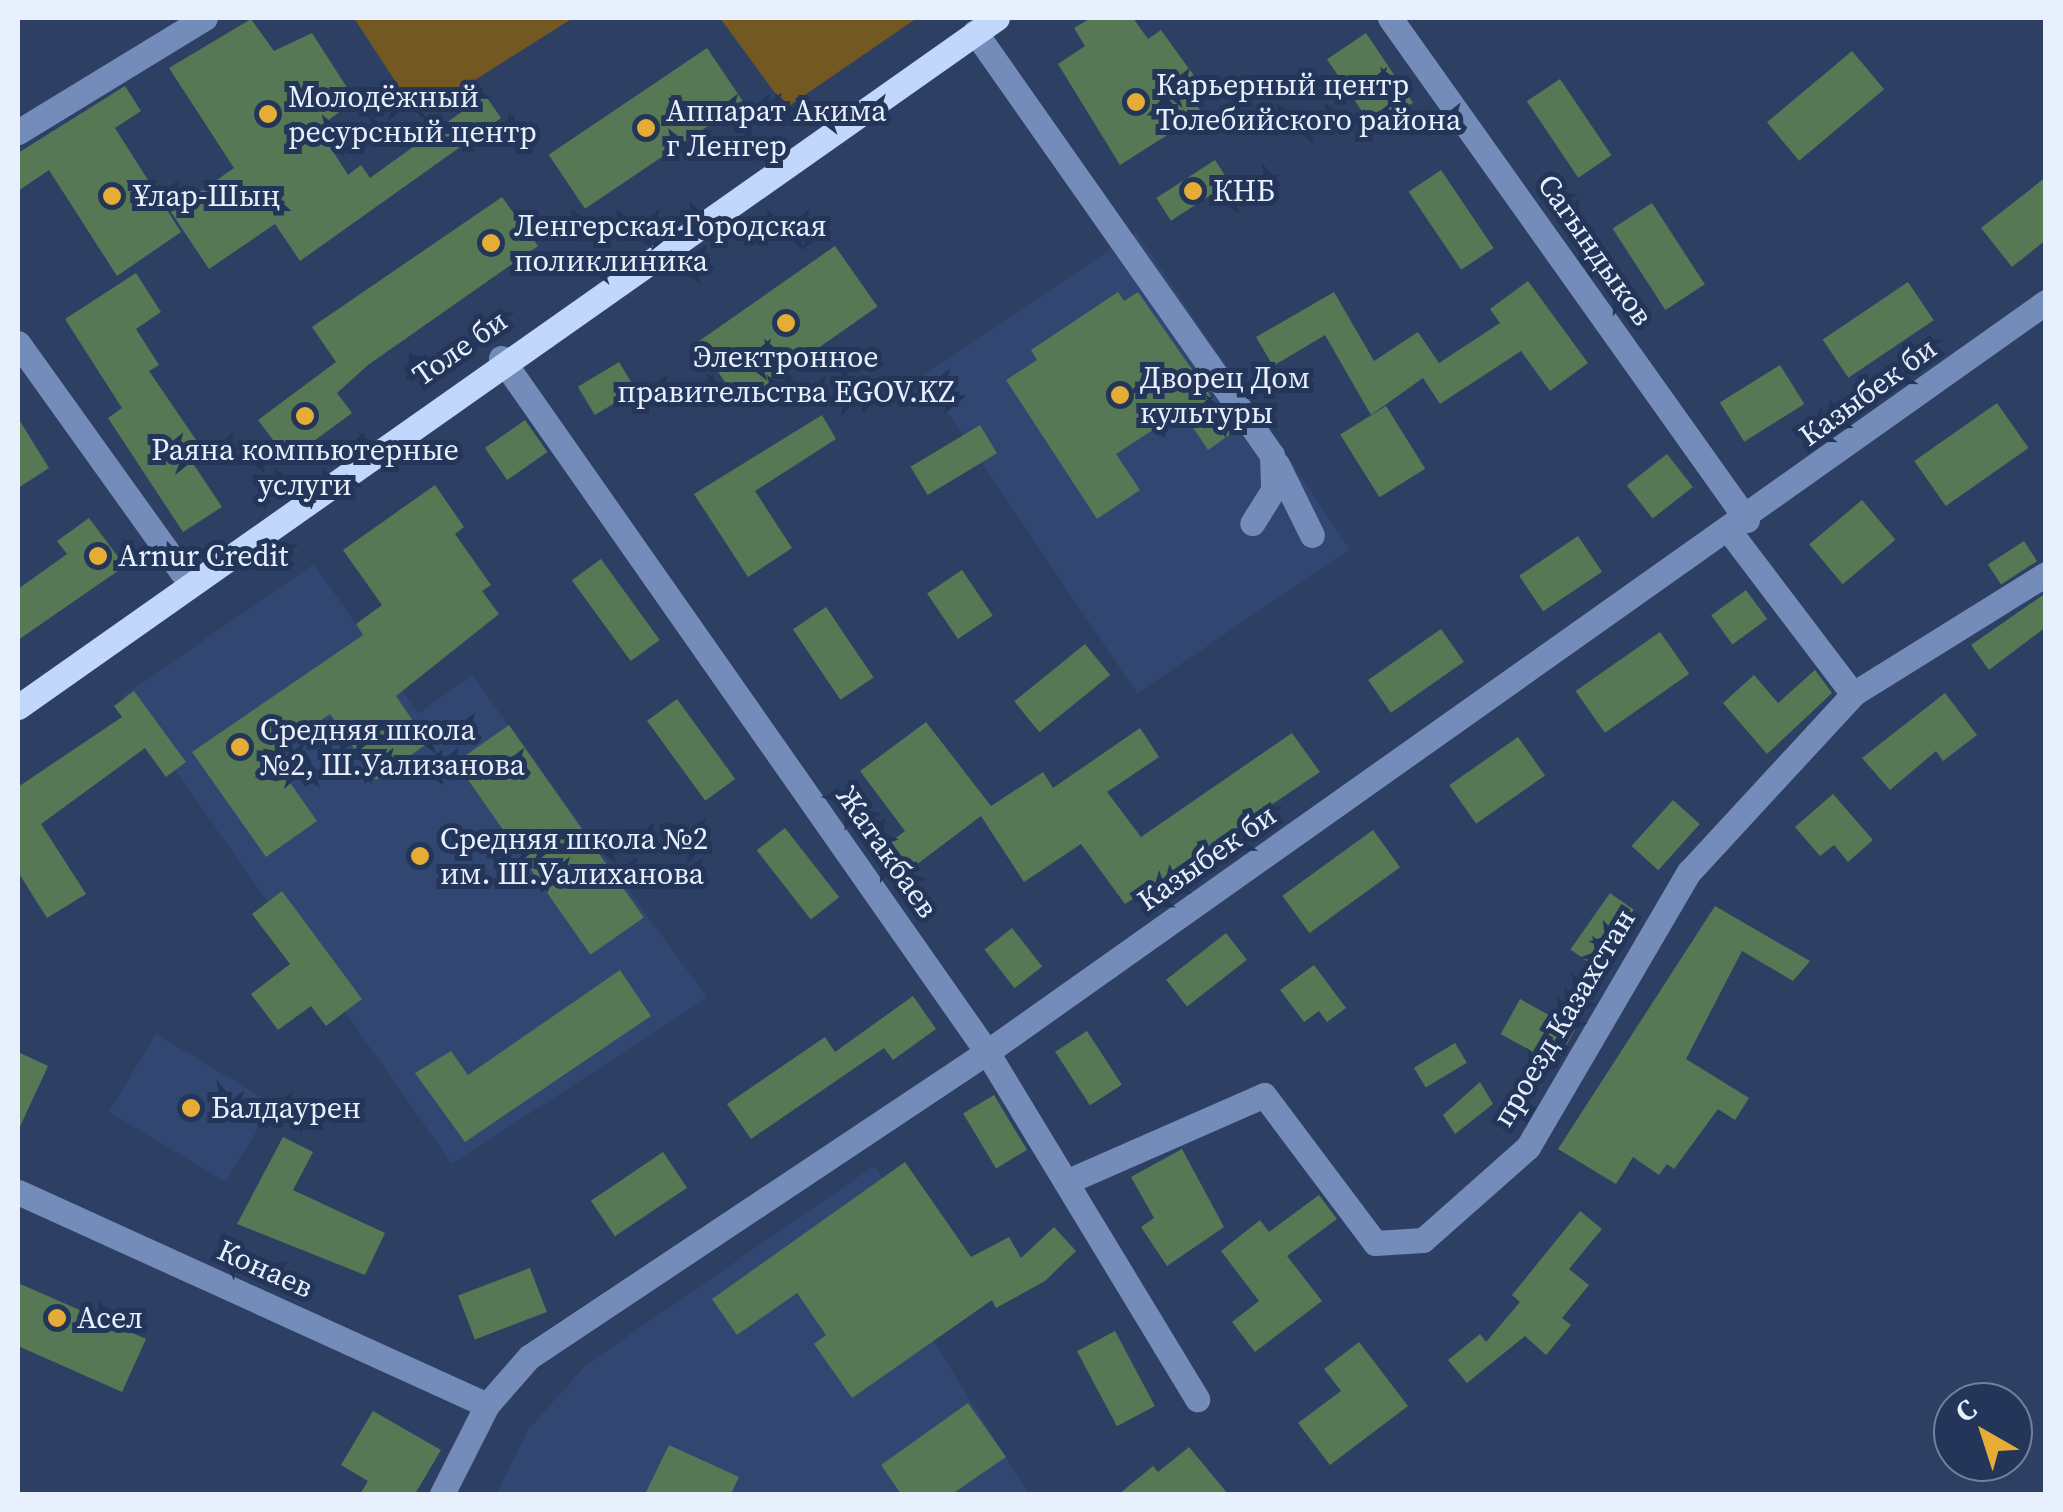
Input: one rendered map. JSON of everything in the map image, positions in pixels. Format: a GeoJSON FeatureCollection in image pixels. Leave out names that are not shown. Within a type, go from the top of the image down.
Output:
{"type":"FeatureCollection","features":[{"type":"Feature","properties":{"kind":"main road","name":"Толе би"},"geometry":{"type":"LineString","coordinates":[[18,707],[502,358],[997,18]]}},
{"type":"Feature","properties":{"kind":"street"},"geometry":{"type":"LineString","coordinates":[[18,132],[206,18]]}},
{"type":"Feature","properties":{"kind":"street","name":"Сагындыков"},"geometry":{"type":"LineString","coordinates":[[1390,18],[1853,694]]}},
{"type":"Feature","properties":{"kind":"street"},"geometry":{"type":"LineString","coordinates":[[975,32],[1272,455],[1312,535]]}},
{"type":"Feature","properties":{"kind":"street","name":"Казыбек би"},"geometry":{"type":"LineString","coordinates":[[442,1494],[486,1405],[529,1357],[987,1052],[1739,526],[2046,302]]}},
{"type":"Feature","properties":{"kind":"street"},"geometry":{"type":"LineString","coordinates":[[18,343],[190,583]]}},
{"type":"Feature","properties":{"kind":"street","name":"Жатакбаев"},"geometry":{"type":"LineString","coordinates":[[502,358],[987,1052],[1197,1398]]}},
{"type":"Feature","properties":{"kind":"street"},"geometry":{"type":"LineString","coordinates":[[1252,523],[1272,490],[1272,455]]}},
{"type":"Feature","properties":{"kind":"street","name":"проезд Казахстан"},"geometry":{"type":"LineString","coordinates":[[1066,1182],[1264,1094],[1375,1243],[1423,1240],[1528,1146],[1690,872],[1853,694],[2046,574]]}},
{"type":"Feature","properties":{"kind":"street","name":"Конаев"},"geometry":{"type":"LineString","coordinates":[[18,1192],[486,1405]]}},
{"type":"Feature","properties":{"kind":"shaded area"},"geometry":{"type":"Polygon","coordinates":[[[354,18],[573,18],[418,116],[354,18]]]}},
{"type":"Feature","properties":{"kind":"shaded area"},"geometry":{"type":"Polygon","coordinates":[[[720,18],[917,18],[786,108],[720,18]]]}},
{"type":"Feature","properties":{"kind":"shaded area"},"geometry":{"type":"Polygon","coordinates":[[[1136,232],[1350,550],[1137,693],[923,376],[1136,232]]]}},
{"type":"Feature","properties":{"kind":"shaded area","name":"Средняя школа №2 им. Ш.Уалиханова"},"geometry":{"type":"Polygon","coordinates":[[[314,564],[418,714],[472,675],[707,998],[452,1164],[123,696],[314,564]]]}},
{"type":"Feature","properties":{"kind":"shaded area","name":"Балдаурен"},"geometry":{"type":"Polygon","coordinates":[[[156,1034],[273,1104],[226,1182],[109,1112],[156,1034]]]}},
{"type":"Feature","properties":{"kind":"shaded area"},"geometry":{"type":"Polygon","coordinates":[[[874,1166],[941,1265],[901,1289],[1029,1494],[496,1494],[529,1429],[586,1365],[874,1166]]]}},
{"type":"Feature","properties":{"kind":"building","name":"Карьерный центр Толебийского района"},"geometry":{"type":"Polygon","coordinates":[[[1091,18],[1133,18],[1148,39],[1161,30],[1200,84],[1188,92],[1202,113],[1120,165],[1058,64],[1085,46],[1074,28],[1091,18]]]}},
{"type":"Feature","properties":{"kind":"building"},"geometry":{"type":"Polygon","coordinates":[[[251,19],[274,51],[312,33],[355,100],[318,128],[348,175],[361,165],[370,178],[485,95],[501,118],[300,261],[275,224],[209,269],[171,212],[234,168],[169,68],[251,19]]]}},
{"type":"Feature","properties":{"kind":"building"},"geometry":{"type":"Polygon","coordinates":[[[1366,33],[1413,103],[1374,129],[1327,59],[1366,33]]]}},
{"type":"Feature","properties":{"kind":"building","name":"Аппарат Акима г Ленгер"},"geometry":{"type":"Polygon","coordinates":[[[707,48],[743,102],[585,209],[549,155],[707,48]]]}},
{"type":"Feature","properties":{"kind":"building"},"geometry":{"type":"Polygon","coordinates":[[[1852,51],[1884,89],[1799,161],[1767,122],[1852,51]]]}},
{"type":"Feature","properties":{"kind":"building"},"geometry":{"type":"Polygon","coordinates":[[[1560,79],[1611,155],[1578,178],[1527,101],[1560,79]]]}},
{"type":"Feature","properties":{"kind":"building"},"geometry":{"type":"Polygon","coordinates":[[[125,86],[141,111],[115,128],[181,232],[117,276],[49,170],[18,191],[18,153],[125,86]]]}},
{"type":"Feature","properties":{"kind":"building","name":"КНБ"},"geometry":{"type":"Polygon","coordinates":[[[1215,160],[1230,183],[1171,221],[1156,198],[1215,160]]]}},
{"type":"Feature","properties":{"kind":"building"},"geometry":{"type":"Polygon","coordinates":[[[1441,170],[1494,248],[1461,270],[1409,192],[1441,170]]]}},
{"type":"Feature","properties":{"kind":"building"},"geometry":{"type":"Polygon","coordinates":[[[2046,177],[2046,240],[2012,267],[1981,228],[2046,177]]]}},
{"type":"Feature","properties":{"kind":"building"},"geometry":{"type":"Polygon","coordinates":[[[502,197],[538,246],[368,365],[337,393],[352,413],[288,460],[258,420],[336,362],[312,327],[502,197]]]}},
{"type":"Feature","properties":{"kind":"building"},"geometry":{"type":"Polygon","coordinates":[[[1652,203],[1705,284],[1665,310],[1613,229],[1652,203]]]}},
{"type":"Feature","properties":{"kind":"building","name":"Электронное правительства EGOV.KZ"},"geometry":{"type":"Polygon","coordinates":[[[835,246],[877,307],[740,403],[697,342],[835,246]]]}},
{"type":"Feature","properties":{"kind":"building"},"geometry":{"type":"Polygon","coordinates":[[[136,273],[161,312],[136,329],[159,365],[149,371],[207,456],[194,465],[222,507],[183,532],[108,418],[122,408],[65,319],[136,273]]]}},
{"type":"Feature","properties":{"kind":"building"},"geometry":{"type":"Polygon","coordinates":[[[1528,281],[1588,363],[1550,391],[1521,351],[1440,404],[1423,378],[1371,415],[1325,335],[1273,366],[1256,337],[1334,292],[1374,361],[1418,332],[1439,363],[1500,323],[1490,309],[1528,281]]]}},
{"type":"Feature","properties":{"kind":"building"},"geometry":{"type":"Polygon","coordinates":[[[1908,282],[1934,320],[1848,378],[1823,340],[1908,282]]]}},
{"type":"Feature","properties":{"kind":"building","name":"Дворец Дом культуры"},"geometry":{"type":"Polygon","coordinates":[[[1118,292],[1124,301],[1138,292],[1235,431],[1208,450],[1182,411],[1116,454],[1140,490],[1097,519],[1006,380],[1037,360],[1031,350],[1118,292]]]}},
{"type":"Feature","properties":{"kind":"building"},"geometry":{"type":"Polygon","coordinates":[[[619,362],[636,390],[595,415],[578,387],[619,362]]]}},
{"type":"Feature","properties":{"kind":"building"},"geometry":{"type":"Polygon","coordinates":[[[1780,365],[1804,404],[1744,442],[1720,403],[1780,365]]]}},
{"type":"Feature","properties":{"kind":"building"},"geometry":{"type":"Polygon","coordinates":[[[1997,403],[2029,448],[1946,506],[1914,461],[1997,403]]]}},
{"type":"Feature","properties":{"kind":"building"},"geometry":{"type":"Polygon","coordinates":[[[1386,406],[1425,469],[1379,497],[1340,435],[1386,406]]]}},
{"type":"Feature","properties":{"kind":"building"},"geometry":{"type":"Polygon","coordinates":[[[822,415],[836,439],[755,491],[792,548],[748,577],[694,494],[822,415]]]}},
{"type":"Feature","properties":{"kind":"building"},"geometry":{"type":"Polygon","coordinates":[[[18,418],[49,468],[18,488],[18,418]]]}},
{"type":"Feature","properties":{"kind":"building"},"geometry":{"type":"Polygon","coordinates":[[[525,420],[547,452],[507,480],[485,448],[525,420]]]}},
{"type":"Feature","properties":{"kind":"building"},"geometry":{"type":"Polygon","coordinates":[[[980,425],[997,453],[928,495],[911,467],[980,425]]]}},
{"type":"Feature","properties":{"kind":"building"},"geometry":{"type":"Polygon","coordinates":[[[1667,454],[1693,487],[1653,518],[1627,485],[1667,454]]]}},
{"type":"Feature","properties":{"kind":"building"},"geometry":{"type":"Polygon","coordinates":[[[435,485],[464,527],[455,534],[491,585],[482,591],[499,614],[396,696],[428,743],[376,780],[330,714],[271,756],[317,821],[266,857],[192,752],[363,635],[356,624],[382,605],[343,550],[435,485]]]}},
{"type":"Feature","properties":{"kind":"building"},"geometry":{"type":"Polygon","coordinates":[[[1862,500],[1895,540],[1843,584],[1809,544],[1862,500]]]}},
{"type":"Feature","properties":{"kind":"building"},"geometry":{"type":"Polygon","coordinates":[[[89,518],[125,566],[18,640],[18,589],[67,554],[57,541],[89,518]]]}},
{"type":"Feature","properties":{"kind":"building"},"geometry":{"type":"Polygon","coordinates":[[[1578,536],[1602,572],[1543,611],[1519,576],[1578,536]]]}},
{"type":"Feature","properties":{"kind":"building"},"geometry":{"type":"Polygon","coordinates":[[[2024,541],[2037,561],[2001,585],[1988,564],[2024,541]]]}},
{"type":"Feature","properties":{"kind":"building"},"geometry":{"type":"Polygon","coordinates":[[[601,559],[660,640],[631,661],[572,580],[601,559]]]}},
{"type":"Feature","properties":{"kind":"building"},"geometry":{"type":"Polygon","coordinates":[[[962,570],[993,616],[958,639],[927,593],[962,570]]]}},
{"type":"Feature","properties":{"kind":"building"},"geometry":{"type":"Polygon","coordinates":[[[1746,590],[1767,619],[1732,644],[1711,615],[1746,590]]]}},
{"type":"Feature","properties":{"kind":"building"},"geometry":{"type":"Polygon","coordinates":[[[2046,593],[2046,627],[1989,670],[1971,645],[2046,593]]]}},
{"type":"Feature","properties":{"kind":"building"},"geometry":{"type":"Polygon","coordinates":[[[826,607],[874,677],[840,700],[793,629],[826,607]]]}},
{"type":"Feature","properties":{"kind":"building"},"geometry":{"type":"Polygon","coordinates":[[[1441,629],[1464,662],[1391,713],[1368,680],[1441,629]]]}},
{"type":"Feature","properties":{"kind":"building"},"geometry":{"type":"Polygon","coordinates":[[[1660,632],[1689,674],[1605,733],[1576,691],[1660,632]]]}},
{"type":"Feature","properties":{"kind":"building"},"geometry":{"type":"Polygon","coordinates":[[[1085,644],[1110,675],[1039,732],[1014,701],[1085,644]]]}},
{"type":"Feature","properties":{"kind":"building"},"geometry":{"type":"Polygon","coordinates":[[[1815,670],[1832,693],[1767,754],[1723,703],[1754,675],[1778,703],[1815,670]]]}},
{"type":"Feature","properties":{"kind":"building"},"geometry":{"type":"Polygon","coordinates":[[[134,691],[186,762],[166,777],[145,748],[41,824],[86,894],[47,918],[18,872],[18,787],[122,717],[114,706],[134,691]]]}},
{"type":"Feature","properties":{"kind":"building"},"geometry":{"type":"Polygon","coordinates":[[[1945,693],[1977,735],[1943,761],[1936,751],[1890,790],[1862,758],[1945,693]]]}},
{"type":"Feature","properties":{"kind":"building"},"geometry":{"type":"Polygon","coordinates":[[[677,699],[735,779],[705,801],[647,721],[677,699]]]}},
{"type":"Feature","properties":{"kind":"building"},"geometry":{"type":"Polygon","coordinates":[[[926,722],[991,806],[1043,772],[1053,788],[1140,728],[1159,757],[1107,792],[1141,837],[1292,733],[1320,772],[1125,904],[1081,844],[1024,882],[981,816],[908,871],[888,844],[905,831],[860,771],[926,722]]]}},
{"type":"Feature","properties":{"kind":"building"},"geometry":{"type":"Polygon","coordinates":[[[509,725],[644,918],[591,955],[456,762],[509,725]]]}},
{"type":"Feature","properties":{"kind":"building"},"geometry":{"type":"Polygon","coordinates":[[[1518,737],[1545,776],[1476,824],[1449,785],[1518,737]]]}},
{"type":"Feature","properties":{"kind":"building"},"geometry":{"type":"Polygon","coordinates":[[[1833,794],[1873,840],[1848,862],[1834,845],[1820,856],[1795,827],[1833,794]]]}},
{"type":"Feature","properties":{"kind":"building"},"geometry":{"type":"Polygon","coordinates":[[[1673,800],[1700,824],[1658,870],[1632,846],[1673,800]]]}},
{"type":"Feature","properties":{"kind":"building"},"geometry":{"type":"Polygon","coordinates":[[[785,828],[839,897],[811,920],[757,850],[785,828]]]}},
{"type":"Feature","properties":{"kind":"building"},"geometry":{"type":"Polygon","coordinates":[[[1373,830],[1400,867],[1309,933],[1282,896],[1373,830]]]}},
{"type":"Feature","properties":{"kind":"building"},"geometry":{"type":"Polygon","coordinates":[[[282,891],[362,999],[326,1026],[311,1006],[278,1030],[251,994],[290,964],[252,914],[282,891]]]}},
{"type":"Feature","properties":{"kind":"building"},"geometry":{"type":"Polygon","coordinates":[[[1610,893],[1634,910],[1594,966],[1570,950],[1610,893]]]}},
{"type":"Feature","properties":{"kind":"building"},"geometry":{"type":"Polygon","coordinates":[[[1715,906],[1810,961],[1793,981],[1742,951],[1686,1059],[1749,1098],[1735,1120],[1718,1109],[1674,1169],[1667,1164],[1659,1175],[1633,1157],[1616,1184],[1558,1149],[1715,906]]]}},
{"type":"Feature","properties":{"kind":"building"},"geometry":{"type":"Polygon","coordinates":[[[1012,928],[1042,967],[1015,988],[984,950],[1012,928]]]}},
{"type":"Feature","properties":{"kind":"building"},"geometry":{"type":"Polygon","coordinates":[[[1226,933],[1247,960],[1187,1007],[1166,980],[1226,933]]]}},
{"type":"Feature","properties":{"kind":"building"},"geometry":{"type":"Polygon","coordinates":[[[1314,965],[1346,1008],[1327,1022],[1319,1011],[1304,1022],[1280,990],[1314,965]]]}},
{"type":"Feature","properties":{"kind":"building"},"geometry":{"type":"Polygon","coordinates":[[[620,970],[651,1016],[465,1142],[415,1073],[451,1051],[468,1075],[620,970]]]}},
{"type":"Feature","properties":{"kind":"building"},"geometry":{"type":"Polygon","coordinates":[[[913,996],[936,1029],[893,1060],[884,1048],[751,1139],[727,1104],[825,1037],[835,1052],[913,996]]]}},
{"type":"Feature","properties":{"kind":"building"},"geometry":{"type":"Polygon","coordinates":[[[1520,999],[1575,1030],[1556,1065],[1501,1034],[1520,999]]]}},
{"type":"Feature","properties":{"kind":"building"},"geometry":{"type":"Polygon","coordinates":[[[1087,1031],[1122,1085],[1090,1105],[1055,1052],[1087,1031]]]}},
{"type":"Feature","properties":{"kind":"building"},"geometry":{"type":"Polygon","coordinates":[[[1455,1043],[1467,1063],[1426,1087],[1414,1068],[1455,1043]]]}},
{"type":"Feature","properties":{"kind":"building"},"geometry":{"type":"Polygon","coordinates":[[[18,1052],[48,1066],[18,1131],[18,1052]]]}},
{"type":"Feature","properties":{"kind":"building"},"geometry":{"type":"Polygon","coordinates":[[[1480,1082],[1493,1104],[1455,1134],[1443,1115],[1480,1082]]]}},
{"type":"Feature","properties":{"kind":"building"},"geometry":{"type":"Polygon","coordinates":[[[994,1095],[1027,1150],[996,1168],[963,1114],[994,1095]]]}},
{"type":"Feature","properties":{"kind":"building"},"geometry":{"type":"Polygon","coordinates":[[[283,1137],[313,1152],[293,1190],[385,1233],[365,1275],[237,1224],[283,1137]]]}},
{"type":"Feature","properties":{"kind":"building"},"geometry":{"type":"Polygon","coordinates":[[[1182,1149],[1224,1227],[1167,1266],[1141,1227],[1154,1218],[1131,1177],[1182,1149]]]}},
{"type":"Feature","properties":{"kind":"building"},"geometry":{"type":"Polygon","coordinates":[[[663,1152],[687,1188],[615,1236],[591,1201],[663,1152]]]}},
{"type":"Feature","properties":{"kind":"building"},"geometry":{"type":"Polygon","coordinates":[[[905,1162],[971,1257],[1009,1237],[1021,1258],[1054,1227],[1076,1251],[1045,1281],[996,1308],[992,1300],[852,1398],[814,1344],[826,1335],[797,1293],[737,1335],[712,1299],[905,1162]]]}},
{"type":"Feature","properties":{"kind":"building"},"geometry":{"type":"Polygon","coordinates":[[[1319,1195],[1337,1219],[1287,1256],[1322,1301],[1255,1352],[1232,1322],[1259,1301],[1221,1251],[1260,1220],[1269,1232],[1319,1195]]]}},
{"type":"Feature","properties":{"kind":"building"},"geometry":{"type":"Polygon","coordinates":[[[1580,1211],[1602,1229],[1569,1269],[1589,1285],[1562,1318],[1571,1325],[1546,1355],[1525,1336],[1467,1383],[1448,1360],[1480,1334],[1486,1342],[1520,1302],[1512,1295],[1580,1211]]]}},
{"type":"Feature","properties":{"kind":"building"},"geometry":{"type":"Polygon","coordinates":[[[530,1268],[547,1312],[475,1339],[458,1296],[530,1268]]]}},
{"type":"Feature","properties":{"kind":"building","name":"Асел"},"geometry":{"type":"Polygon","coordinates":[[[18,1283],[146,1339],[122,1392],[18,1346],[18,1283]]]}},
{"type":"Feature","properties":{"kind":"building"},"geometry":{"type":"Polygon","coordinates":[[[1115,1331],[1155,1406],[1117,1426],[1077,1351],[1115,1331]]]}},
{"type":"Feature","properties":{"kind":"building"},"geometry":{"type":"Polygon","coordinates":[[[1359,1342],[1408,1406],[1330,1465],[1298,1423],[1341,1391],[1324,1369],[1359,1342]]]}},
{"type":"Feature","properties":{"kind":"building"},"geometry":{"type":"Polygon","coordinates":[[[968,1403],[1006,1457],[952,1494],[901,1494],[881,1465],[968,1403]]]}},
{"type":"Feature","properties":{"kind":"building"},"geometry":{"type":"Polygon","coordinates":[[[373,1411],[441,1450],[415,1494],[360,1494],[368,1481],[341,1465],[373,1411]]]}},
{"type":"Feature","properties":{"kind":"building"},"geometry":{"type":"Polygon","coordinates":[[[669,1445],[739,1477],[731,1494],[645,1494],[669,1445]]]}},
{"type":"Feature","properties":{"kind":"building"},"geometry":{"type":"Polygon","coordinates":[[[1189,1447],[1228,1494],[1119,1494],[1153,1466],[1158,1472],[1189,1447]]]}},
{"type":"Feature","properties":{"kind":"place","name":"Карьерный центр Толебийского района"},"geometry":{"type":"Point","coordinates":[1136,102]}},
{"type":"Feature","properties":{"kind":"place","name":"Молодёжный ресурсный центр"},"geometry":{"type":"Point","coordinates":[268,114]}},
{"type":"Feature","properties":{"kind":"place","name":"Аппарат Акима г Ленгер"},"geometry":{"type":"Point","coordinates":[646,128]}},
{"type":"Feature","properties":{"kind":"place","name":"КНБ"},"geometry":{"type":"Point","coordinates":[1193,191]}},
{"type":"Feature","properties":{"kind":"place","name":"Ұлар-Шың"},"geometry":{"type":"Point","coordinates":[112,196]}},
{"type":"Feature","properties":{"kind":"place","name":"Ленгерская Городская поликлиника"},"geometry":{"type":"Point","coordinates":[491,243]}},
{"type":"Feature","properties":{"kind":"place","name":"Электронное правительства EGOV.KZ"},"geometry":{"type":"Point","coordinates":[786,323]}},
{"type":"Feature","properties":{"kind":"place","name":"Дворец Дом культуры"},"geometry":{"type":"Point","coordinates":[1120,395]}},
{"type":"Feature","properties":{"kind":"place","name":"Раяна компьютерные услуги"},"geometry":{"type":"Point","coordinates":[305,416]}},
{"type":"Feature","properties":{"kind":"place","name":"Arnur Credit"},"geometry":{"type":"Point","coordinates":[98,556]}},
{"type":"Feature","properties":{"kind":"place","name":"Средняя школа №2, Ш.Уализанова"},"geometry":{"type":"Point","coordinates":[240,747]}},
{"type":"Feature","properties":{"kind":"place","name":"Средняя школа №2 им. Ш.Уалиханова"},"geometry":{"type":"Point","coordinates":[420,856]}},
{"type":"Feature","properties":{"kind":"place","name":"Балдаурен"},"geometry":{"type":"Point","coordinates":[191,1108]}},
{"type":"Feature","properties":{"kind":"place","name":"Асел"},"geometry":{"type":"Point","coordinates":[57,1318]}}]}
